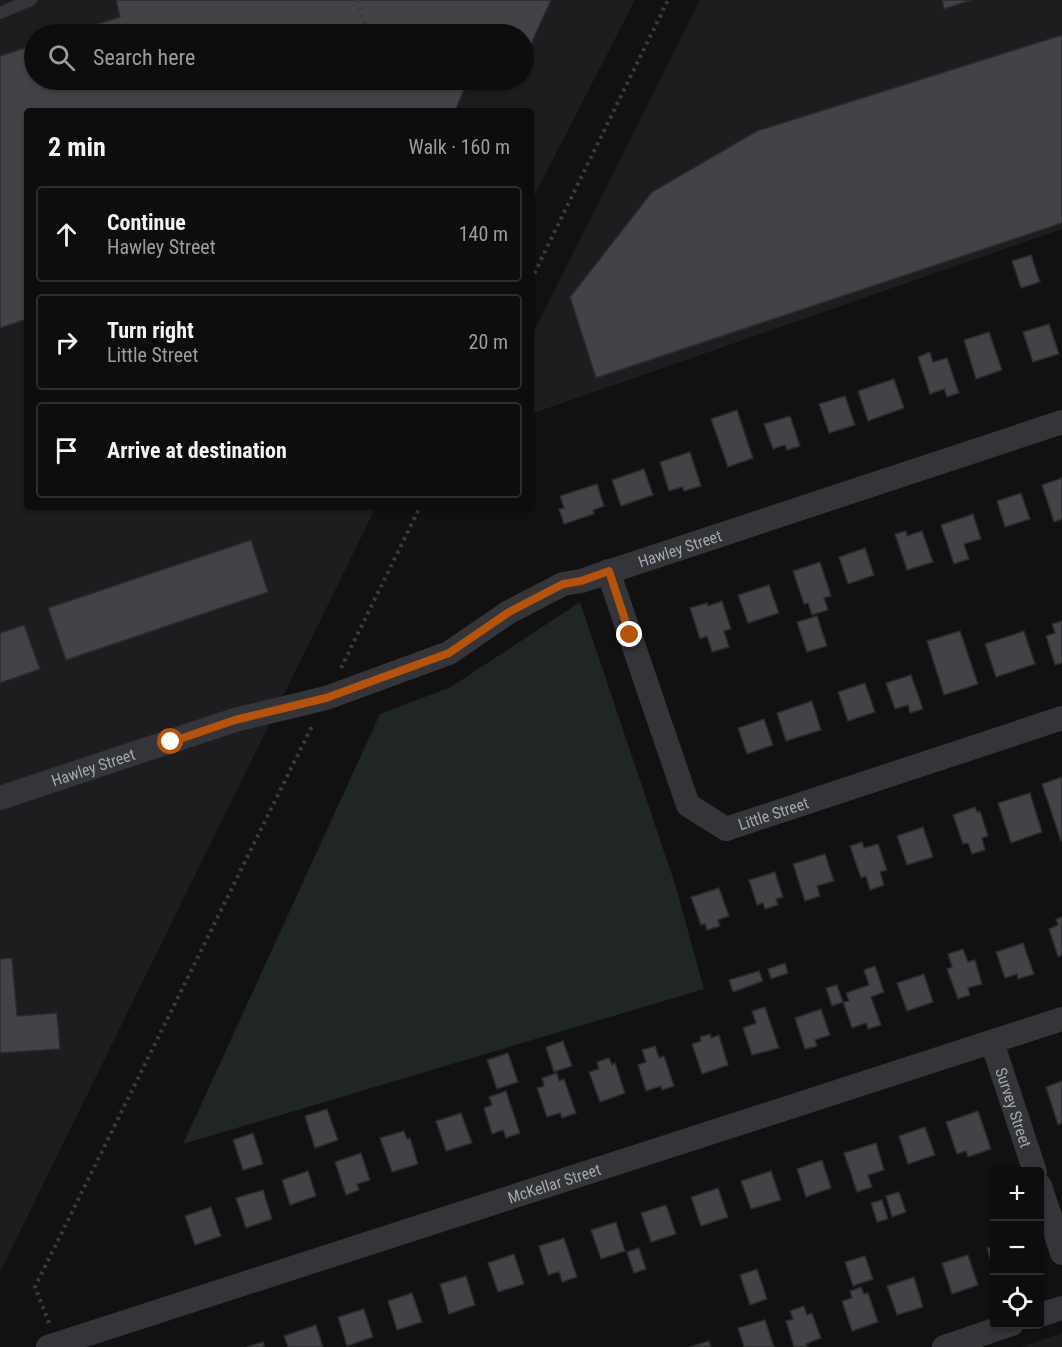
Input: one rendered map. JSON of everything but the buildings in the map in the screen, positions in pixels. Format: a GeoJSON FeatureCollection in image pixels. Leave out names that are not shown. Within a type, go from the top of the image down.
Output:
{"type":"FeatureCollection","features":[{"type":"Feature","properties":{"kind":"street","name":"Hawley Street"},"geometry":{"type":"LineString","coordinates":[[0,798],[235,720],[326,698],[449,653],[509,612],[563,584],[581,581],[1062,422]]}},
{"type":"Feature","properties":{"kind":"street","name":"Little Street"},"geometry":{"type":"LineString","coordinates":[[609,571],[688,805],[726,829],[1062,718]]}},
{"type":"Feature","properties":{"kind":"street","name":"McKellar Street"},"geometry":{"type":"LineString","coordinates":[[53,1346],[1062,1019]]}},
{"type":"Feature","properties":{"kind":"street","name":"Survey Street"},"geometry":{"type":"LineString","coordinates":[[992,1042],[1033,1167]]}},
{"type":"Feature","properties":{"kind":"street"},"geometry":{"type":"LineString","coordinates":[[1044,1198],[1062,1253]]}},
{"type":"Feature","properties":{"kind":"street"},"geometry":{"type":"LineString","coordinates":[[1044,1314],[1062,1308]]}},
{"type":"Feature","properties":{"kind":"street"},"geometry":{"type":"LineString","coordinates":[[944,1347],[997,1329]]}},
{"type":"Feature","properties":{"kind":"lane"},"geometry":{"type":"LineString","coordinates":[[0,13],[31,0]]}},
{"type":"Feature","properties":{"kind":"path"},"geometry":{"type":"LineString","coordinates":[[357,0],[365,24]]}},
{"type":"Feature","properties":{"kind":"path"},"geometry":{"type":"LineString","coordinates":[[534,274],[668,0]]}},
{"type":"Feature","properties":{"kind":"path"},"geometry":{"type":"LineString","coordinates":[[53,1346],[35,1287],[419,510]]}},
{"type":"Feature","properties":{"kind":"shaded area"},"geometry":{"type":"Polygon","coordinates":[[[0,0],[635,0],[534,196],[534,108],[24,108],[24,510],[375,510],[0,1272],[0,0]]]}},
{"type":"Feature","properties":{"kind":"shaded area"},"geometry":{"type":"Polygon","coordinates":[[[700,0],[1062,0],[1062,229],[534,413],[534,331],[700,0]]]}},
{"type":"Feature","properties":{"kind":"shaded area"},"geometry":{"type":"Polygon","coordinates":[[[580,602],[675,884],[704,989],[183,1144],[380,714],[451,687],[580,602]]]}},
{"type":"Feature","properties":{"kind":"shaded area"},"geometry":{"type":"Polygon","coordinates":[[[1062,1333],[1062,1347],[1021,1347],[1062,1333]]]}},
{"type":"Feature","properties":{"kind":"route"},"geometry":{"type":"LineString","coordinates":[[171,742],[235,720],[326,698],[449,653],[509,612],[563,584],[581,581],[609,571],[630,635]]}}]}
